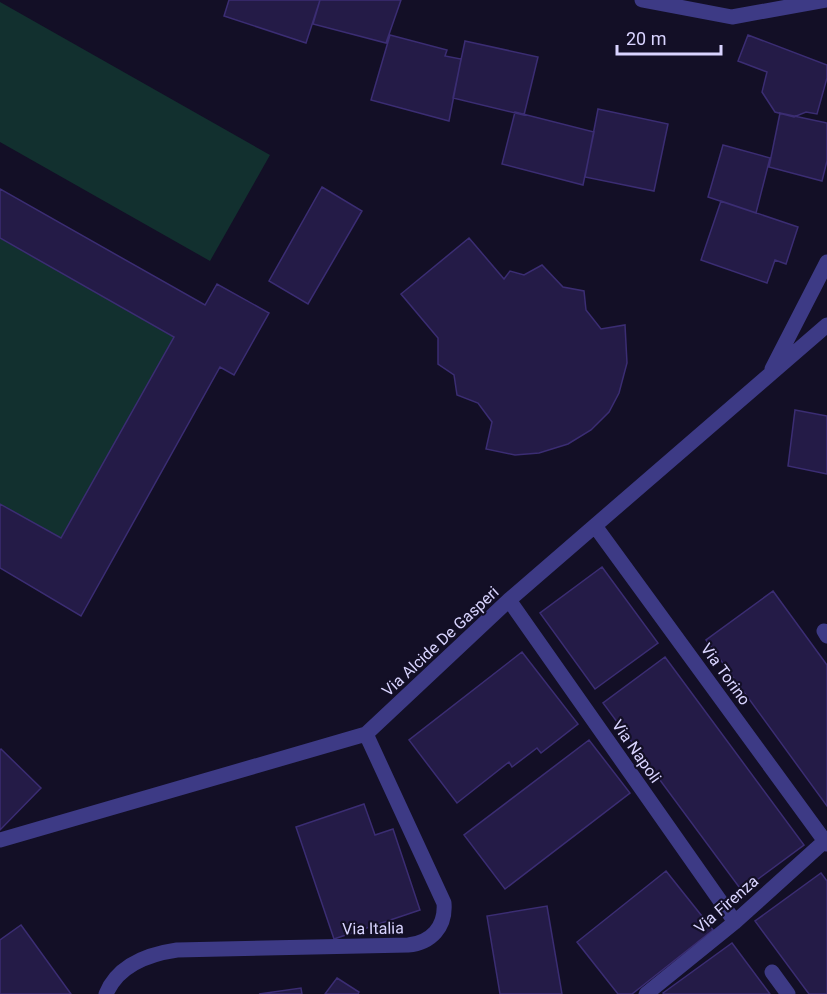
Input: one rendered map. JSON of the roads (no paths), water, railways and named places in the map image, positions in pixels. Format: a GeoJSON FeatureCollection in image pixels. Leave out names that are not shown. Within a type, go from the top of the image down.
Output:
{"type":"FeatureCollection","features":[{"type":"Feature","properties":{"kind":"street"},"geometry":{"type":"LineString","coordinates":[[642,0],[732,17],[826,0]]}},
{"type":"Feature","properties":{"kind":"street"},"geometry":{"type":"LineString","coordinates":[[767,378],[827,262]]}},
{"type":"Feature","properties":{"kind":"street","name":"Via Alcide De Gasperi"},"geometry":{"type":"LineString","coordinates":[[0,840],[366,734],[508,600],[827,325]]}},
{"type":"Feature","properties":{"kind":"street","name":"Via Torino"},"geometry":{"type":"LineString","coordinates":[[595,526],[826,841]]}},
{"type":"Feature","properties":{"kind":"street","name":"Via Napoli"},"geometry":{"type":"LineString","coordinates":[[508,600],[735,922]]}},
{"type":"Feature","properties":{"kind":"street","name":"Via Italia"},"geometry":{"type":"LineString","coordinates":[[106,994],[120,973],[142,958],[160,952],[408,945],[422,942],[435,934],[443,919],[444,903],[366,734]]}},
{"type":"Feature","properties":{"kind":"street","name":"Via Firenza"},"geometry":{"type":"LineString","coordinates":[[646,994],[735,922],[826,841]]}},
{"type":"Feature","properties":{"kind":"street"},"geometry":{"type":"LineString","coordinates":[[772,972],[788,994]]}}]}
